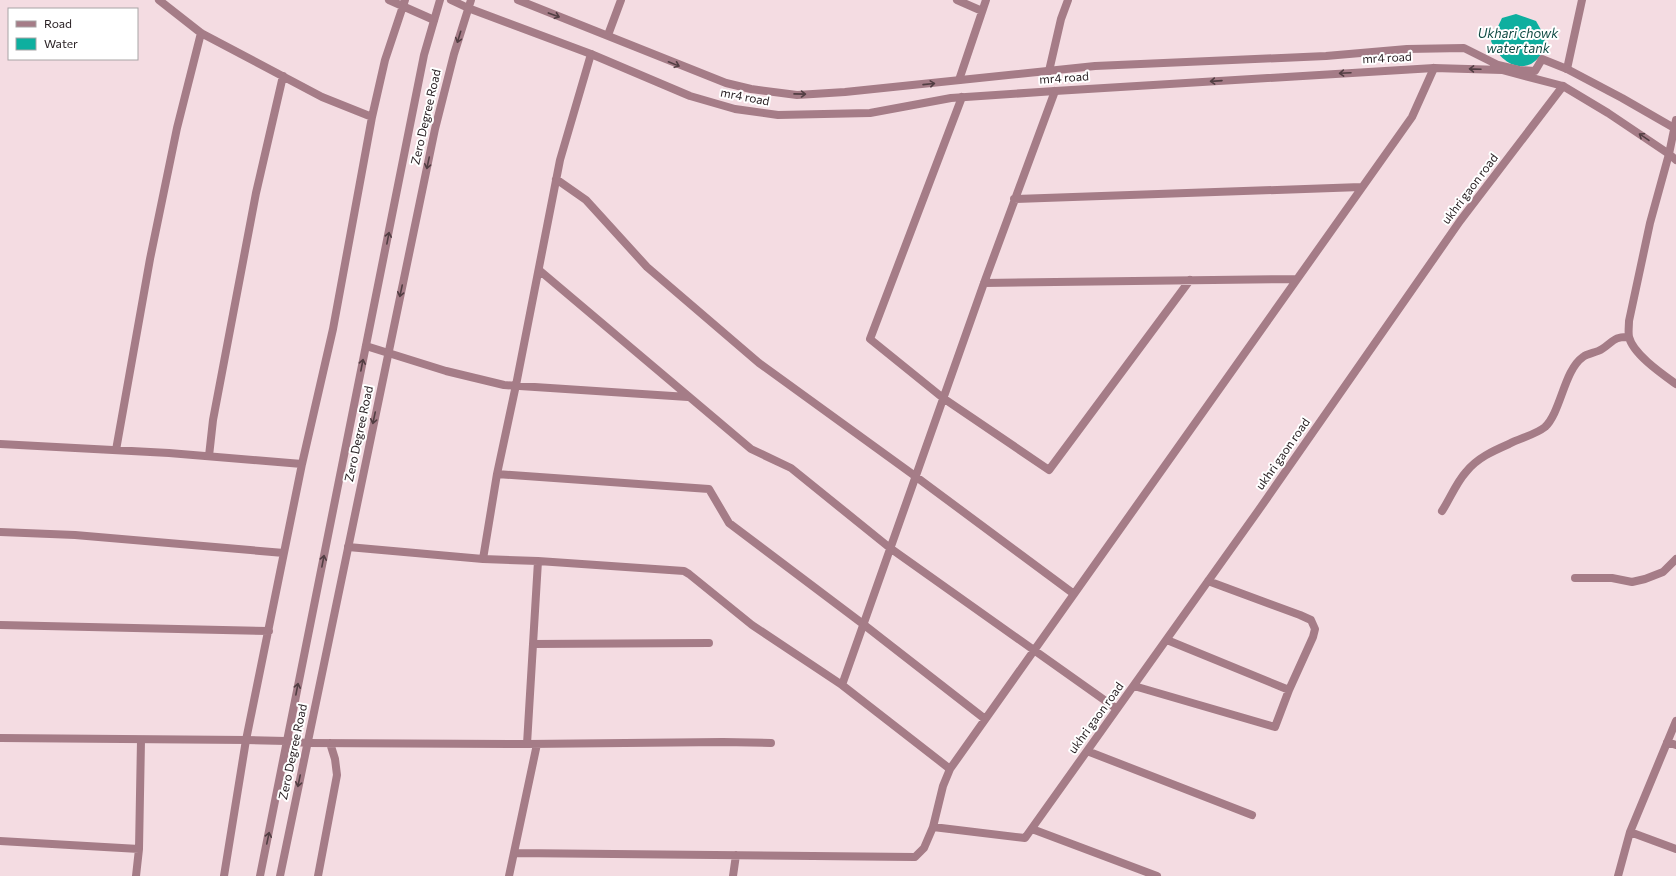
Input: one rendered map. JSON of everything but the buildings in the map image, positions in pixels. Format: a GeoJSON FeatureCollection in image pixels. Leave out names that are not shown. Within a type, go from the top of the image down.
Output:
{"type":"FeatureCollection","features":[{"type":"Feature","properties":{"kind":"street"},"geometry":{"type":"LineString","coordinates":[[159,0],[201,34],[322,97],[372,117]]}},
{"type":"Feature","properties":{"kind":"street"},"geometry":{"type":"LineString","coordinates":[[389,0],[404,3],[434,20]]}},
{"type":"Feature","properties":{"kind":"street","name":"Zero Degree Road"},"geometry":{"type":"LineString","coordinates":[[260,876],[424,55],[440,0]]}},
{"type":"Feature","properties":{"kind":"street","name":"mr4 road"},"geometry":{"type":"LineString","coordinates":[[451,0],[469,4],[690,96],[735,109],[778,115],[870,113],[962,97],[1055,91],[1434,68],[1502,70],[1563,86],[1608,112],[1676,160]]}},
{"type":"Feature","properties":{"kind":"street","name":"mr4 road"},"geometry":{"type":"LineString","coordinates":[[518,0],[542,11],[608,35],[653,55],[726,83],[751,89],[798,95],[844,92],[1095,66],[1464,48],[1498,64],[1518,70],[1535,71],[1542,59],[1567,69],[1675,126]]}},
{"type":"Feature","properties":{"kind":"street"},"geometry":{"type":"LineString","coordinates":[[608,35],[621,0]]}},
{"type":"Feature","properties":{"kind":"street"},"geometry":{"type":"LineString","coordinates":[[957,0],[982,11]]}},
{"type":"Feature","properties":{"kind":"street"},"geometry":{"type":"LineString","coordinates":[[959,80],[986,0]]}},
{"type":"Feature","properties":{"kind":"street"},"geometry":{"type":"LineString","coordinates":[[1049,71],[1061,19],[1068,0]]}},
{"type":"Feature","properties":{"kind":"street"},"geometry":{"type":"LineString","coordinates":[[1567,69],[1582,0]]}},
{"type":"Feature","properties":{"kind":"street"},"geometry":{"type":"LineString","coordinates":[[224,876],[246,740],[302,464],[333,329],[372,117],[385,60],[404,3]]}},
{"type":"Feature","properties":{"kind":"street","name":"Zero Degree Road"},"geometry":{"type":"LineString","coordinates":[[280,876],[435,129],[454,54],[469,4]]}},
{"type":"Feature","properties":{"kind":"street"},"geometry":{"type":"LineString","coordinates":[[116,450],[150,259],[176,128],[201,34]]}},
{"type":"Feature","properties":{"kind":"street"},"geometry":{"type":"LineString","coordinates":[[483,559],[497,474],[560,160],[591,54]]}},
{"type":"Feature","properties":{"kind":"street"},"geometry":{"type":"LineString","coordinates":[[514,853],[915,857],[924,848],[933,827],[943,786],[950,769],[1412,117],[1434,68]]}},
{"type":"Feature","properties":{"kind":"street"},"geometry":{"type":"LineString","coordinates":[[209,456],[213,420],[256,193],[283,76]]}},
{"type":"Feature","properties":{"kind":"street","name":"ukhri gaon road"},"geometry":{"type":"LineString","coordinates":[[933,827],[1025,838],[1167,640],[1460,221],[1563,86]]}},
{"type":"Feature","properties":{"kind":"street"},"geometry":{"type":"LineString","coordinates":[[842,685],[984,283],[1055,91]]}},
{"type":"Feature","properties":{"kind":"street"},"geometry":{"type":"LineString","coordinates":[[962,97],[870,339],[943,398],[1049,470],[1190,280]]}},
{"type":"Feature","properties":{"kind":"street"},"geometry":{"type":"LineString","coordinates":[[1675,126],[1650,223],[1629,321],[1629,337],[1635,349],[1653,367],[1676,384]]}},
{"type":"Feature","properties":{"kind":"street"},"geometry":{"type":"LineString","coordinates":[[556,180],[586,200],[647,267],[759,363],[1074,594]]}},
{"type":"Feature","properties":{"kind":"street"},"geometry":{"type":"LineString","coordinates":[[1014,200],[1362,187]]}},
{"type":"Feature","properties":{"kind":"street"},"geometry":{"type":"LineString","coordinates":[[539,270],[751,449],[791,468],[890,548],[1117,709]]}},
{"type":"Feature","properties":{"kind":"street"},"geometry":{"type":"LineString","coordinates":[[984,283],[1296,279]]}},
{"type":"Feature","properties":{"kind":"street"},"geometry":{"type":"LineString","coordinates":[[1442,511],[1466,472],[1481,458],[1511,442],[1533,434],[1545,426],[1552,416],[1567,380],[1582,358],[1600,351],[1620,336],[1629,337]]}},
{"type":"Feature","properties":{"kind":"street"},"geometry":{"type":"LineString","coordinates":[[366,346],[388,354],[446,370],[504,384],[688,397]]}},
{"type":"Feature","properties":{"kind":"street"},"geometry":{"type":"LineString","coordinates":[[0,444],[209,456],[302,464]]}},
{"type":"Feature","properties":{"kind":"street"},"geometry":{"type":"LineString","coordinates":[[497,474],[710,489],[729,524],[863,624],[985,719]]}},
{"type":"Feature","properties":{"kind":"street"},"geometry":{"type":"LineString","coordinates":[[0,532],[75,536],[284,553]]}},
{"type":"Feature","properties":{"kind":"street"},"geometry":{"type":"LineString","coordinates":[[348,547],[483,559],[538,561],[684,571],[752,625],[842,685],[950,769]]}},
{"type":"Feature","properties":{"kind":"street"},"geometry":{"type":"LineString","coordinates":[[1575,578],[1612,578],[1632,582],[1645,580],[1663,572],[1676,559]]}},
{"type":"Feature","properties":{"kind":"street"},"geometry":{"type":"LineString","coordinates":[[527,744],[538,561]]}},
{"type":"Feature","properties":{"kind":"street"},"geometry":{"type":"LineString","coordinates":[[1134,686],[1275,727],[1289,690],[1313,637],[1315,629],[1311,620],[1208,581]]}},
{"type":"Feature","properties":{"kind":"street"},"geometry":{"type":"LineString","coordinates":[[0,625],[268,631]]}},
{"type":"Feature","properties":{"kind":"street"},"geometry":{"type":"LineString","coordinates":[[1167,640],[1289,690]]}},
{"type":"Feature","properties":{"kind":"street"},"geometry":{"type":"LineString","coordinates":[[533,644],[709,643]]}},
{"type":"Feature","properties":{"kind":"street"},"geometry":{"type":"LineString","coordinates":[[1618,876],[1630,832],[1676,721]]}},
{"type":"Feature","properties":{"kind":"street"},"geometry":{"type":"LineString","coordinates":[[0,738],[246,740],[307,743],[771,743]]}},
{"type":"Feature","properties":{"kind":"street"},"geometry":{"type":"LineString","coordinates":[[136,876],[139,849],[141,740]]}},
{"type":"Feature","properties":{"kind":"street"},"geometry":{"type":"LineString","coordinates":[[1667,742],[1676,746]]}},
{"type":"Feature","properties":{"kind":"street"},"geometry":{"type":"LineString","coordinates":[[318,876],[337,775],[335,759],[330,743]]}},
{"type":"Feature","properties":{"kind":"street"},"geometry":{"type":"LineString","coordinates":[[509,876],[536,744]]}},
{"type":"Feature","properties":{"kind":"street"},"geometry":{"type":"LineString","coordinates":[[1087,752],[1252,815]]}},
{"type":"Feature","properties":{"kind":"street"},"geometry":{"type":"LineString","coordinates":[[1032,829],[1157,876]]}},
{"type":"Feature","properties":{"kind":"street"},"geometry":{"type":"LineString","coordinates":[[1630,832],[1676,849]]}},
{"type":"Feature","properties":{"kind":"street"},"geometry":{"type":"LineString","coordinates":[[0,841],[139,849]]}},
{"type":"Feature","properties":{"kind":"street"},"geometry":{"type":"LineString","coordinates":[[733,876],[736,855]]}},
{"type":"Feature","properties":{"kind":"water","name":"Ukhari chowk water tank"},"geometry":{"type":"Polygon","coordinates":[[[1516,14],[1536,21],[1545,37],[1543,53],[1533,63],[1524,66],[1518,66],[1506,61],[1497,52],[1491,41],[1502,18],[1516,14]]]}}]}
